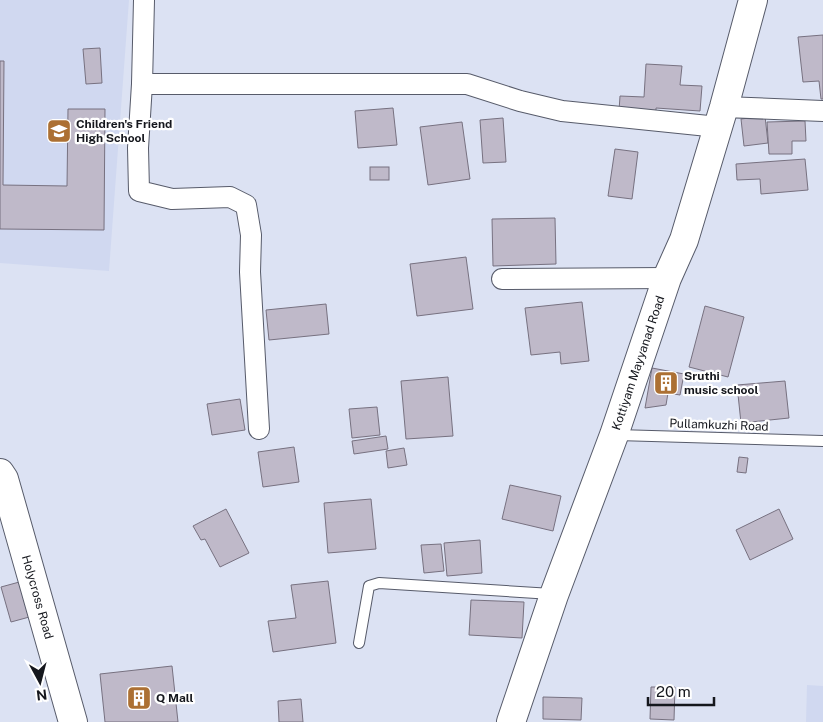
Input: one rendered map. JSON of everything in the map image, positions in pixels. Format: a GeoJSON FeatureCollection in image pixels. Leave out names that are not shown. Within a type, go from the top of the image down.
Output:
{"type":"FeatureCollection","features":[{"type":"Feature","properties":{"kind":"main road","name":"Kottiyam Mayyanad Road"},"geometry":{"type":"LineString","coordinates":[[511,722],[554,594],[614,435],[668,278],[684,240],[721,117],[753,0]]}},
{"type":"Feature","properties":{"kind":"main road","name":"Holycross Road"},"geometry":{"type":"LineString","coordinates":[[1,477],[73,722]]}},
{"type":"Feature","properties":{"kind":"street"},"geometry":{"type":"LineString","coordinates":[[144,0],[138,148],[139,191],[172,198],[230,197],[246,205],[250,235],[250,272],[259,429]]}},
{"type":"Feature","properties":{"kind":"street"},"geometry":{"type":"LineString","coordinates":[[142,84],[467,84],[520,101],[562,111],[721,117],[823,111]]}},
{"type":"Feature","properties":{"kind":"street"},"geometry":{"type":"LineString","coordinates":[[502,279],[668,278]]}},
{"type":"Feature","properties":{"kind":"lane","name":"Pullamkuzhi Road"},"geometry":{"type":"LineString","coordinates":[[614,435],[823,441]]}},
{"type":"Feature","properties":{"kind":"lane"},"geometry":{"type":"LineString","coordinates":[[359,643],[369,586],[378,583],[554,594]]}},
{"type":"Feature","properties":{"kind":"shaded area","name":"Children's Friend High School"},"geometry":{"type":"Polygon","coordinates":[[[0,0],[129,0],[109,271],[0,263],[0,0]]]}},
{"type":"Feature","properties":{"kind":"shaded area"},"geometry":{"type":"Polygon","coordinates":[[[807,685],[823,686],[823,722],[806,722],[807,685]]]}},
{"type":"Feature","properties":{"kind":"building"},"geometry":{"type":"Polygon","coordinates":[[[823,35],[823,99],[821,99],[819,81],[803,82],[798,37],[823,35]]]}},
{"type":"Feature","properties":{"kind":"building"},"geometry":{"type":"Polygon","coordinates":[[[100,48],[102,83],[86,84],[83,49],[100,48]]]}},
{"type":"Feature","properties":{"kind":"building"},"geometry":{"type":"Polygon","coordinates":[[[0,61],[4,61],[3,185],[67,186],[68,109],[105,109],[104,230],[0,229],[0,61]]]}},
{"type":"Feature","properties":{"kind":"building"},"geometry":{"type":"Polygon","coordinates":[[[646,64],[682,66],[680,85],[702,86],[700,111],[656,108],[656,113],[619,111],[620,96],[644,97],[646,64]]]}},
{"type":"Feature","properties":{"kind":"building"},"geometry":{"type":"Polygon","coordinates":[[[393,108],[397,145],[358,148],[355,111],[393,108]]]}},
{"type":"Feature","properties":{"kind":"building"},"geometry":{"type":"Polygon","coordinates":[[[765,116],[768,143],[744,146],[741,119],[765,116]]]}},
{"type":"Feature","properties":{"kind":"building"},"geometry":{"type":"Polygon","coordinates":[[[503,118],[506,162],[483,163],[480,120],[503,118]]]}},
{"type":"Feature","properties":{"kind":"building"},"geometry":{"type":"Polygon","coordinates":[[[805,121],[806,141],[792,141],[792,154],[769,154],[767,122],[805,121]]]}},
{"type":"Feature","properties":{"kind":"building"},"geometry":{"type":"Polygon","coordinates":[[[462,122],[470,179],[428,185],[420,127],[462,122]]]}},
{"type":"Feature","properties":{"kind":"building"},"geometry":{"type":"Polygon","coordinates":[[[615,149],[638,152],[632,199],[608,196],[615,149]]]}},
{"type":"Feature","properties":{"kind":"building"},"geometry":{"type":"Polygon","coordinates":[[[805,159],[808,190],[761,194],[760,179],[737,180],[736,164],[805,159]]]}},
{"type":"Feature","properties":{"kind":"building"},"geometry":{"type":"Polygon","coordinates":[[[370,167],[389,167],[389,180],[370,180],[370,167]]]}},
{"type":"Feature","properties":{"kind":"building"},"geometry":{"type":"Polygon","coordinates":[[[555,218],[556,264],[493,266],[492,219],[555,218]]]}},
{"type":"Feature","properties":{"kind":"building"},"geometry":{"type":"Polygon","coordinates":[[[466,257],[473,309],[417,316],[410,264],[466,257]]]}},
{"type":"Feature","properties":{"kind":"building"},"geometry":{"type":"Polygon","coordinates":[[[582,302],[589,361],[561,364],[560,352],[531,355],[525,308],[582,302]]]}},
{"type":"Feature","properties":{"kind":"building"},"geometry":{"type":"Polygon","coordinates":[[[326,304],[329,334],[269,340],[266,310],[326,304]]]}},
{"type":"Feature","properties":{"kind":"building"},"geometry":{"type":"Polygon","coordinates":[[[705,306],[744,317],[728,377],[689,367],[705,306]]]}},
{"type":"Feature","properties":{"kind":"building","name":"Sruthi music school"},"geometry":{"type":"Polygon","coordinates":[[[652,368],[684,374],[680,395],[668,393],[666,405],[645,408],[652,368]]]}},
{"type":"Feature","properties":{"kind":"building"},"geometry":{"type":"Polygon","coordinates":[[[448,377],[453,436],[406,439],[401,381],[448,377]]]}},
{"type":"Feature","properties":{"kind":"building"},"geometry":{"type":"Polygon","coordinates":[[[785,381],[789,418],[741,423],[737,385],[785,381]]]}},
{"type":"Feature","properties":{"kind":"building"},"geometry":{"type":"Polygon","coordinates":[[[240,399],[245,430],[212,435],[207,404],[240,399]]]}},
{"type":"Feature","properties":{"kind":"building"},"geometry":{"type":"Polygon","coordinates":[[[377,407],[380,435],[352,438],[349,409],[377,407]]]}},
{"type":"Feature","properties":{"kind":"building"},"geometry":{"type":"Polygon","coordinates":[[[386,436],[388,449],[354,454],[352,441],[386,436]]]}},
{"type":"Feature","properties":{"kind":"building"},"geometry":{"type":"Polygon","coordinates":[[[294,447],[299,482],[263,487],[258,452],[294,447]]]}},
{"type":"Feature","properties":{"kind":"building"},"geometry":{"type":"Polygon","coordinates":[[[404,448],[407,465],[388,468],[386,451],[404,448]]]}},
{"type":"Feature","properties":{"kind":"building"},"geometry":{"type":"Polygon","coordinates":[[[739,457],[748,458],[746,473],[737,472],[739,457]]]}},
{"type":"Feature","properties":{"kind":"building"},"geometry":{"type":"Polygon","coordinates":[[[510,485],[561,496],[553,531],[502,519],[510,485]]]}},
{"type":"Feature","properties":{"kind":"building"},"geometry":{"type":"Polygon","coordinates":[[[371,499],[376,549],[328,553],[324,503],[371,499]]]}},
{"type":"Feature","properties":{"kind":"building"},"geometry":{"type":"Polygon","coordinates":[[[226,509],[249,553],[220,567],[205,539],[201,540],[193,526],[226,509]]]}},
{"type":"Feature","properties":{"kind":"building"},"geometry":{"type":"Polygon","coordinates":[[[779,509],[793,539],[750,560],[736,530],[779,509]]]}},
{"type":"Feature","properties":{"kind":"building"},"geometry":{"type":"Polygon","coordinates":[[[480,540],[482,573],[447,576],[444,543],[480,540]]]}},
{"type":"Feature","properties":{"kind":"building"},"geometry":{"type":"Polygon","coordinates":[[[441,544],[444,571],[424,573],[421,545],[441,544]]]}},
{"type":"Feature","properties":{"kind":"building"},"geometry":{"type":"Polygon","coordinates":[[[23,581],[33,616],[11,622],[1,587],[23,581]]]}},
{"type":"Feature","properties":{"kind":"building"},"geometry":{"type":"Polygon","coordinates":[[[328,581],[336,643],[273,652],[268,621],[296,618],[291,585],[328,581]]]}},
{"type":"Feature","properties":{"kind":"building"},"geometry":{"type":"Polygon","coordinates":[[[471,600],[524,602],[522,638],[469,635],[471,600]]]}},
{"type":"Feature","properties":{"kind":"building","name":"Q Mall"},"geometry":{"type":"Polygon","coordinates":[[[172,666],[178,722],[105,722],[100,674],[172,666]]]}},
{"type":"Feature","properties":{"kind":"building"},"geometry":{"type":"Polygon","coordinates":[[[651,687],[675,687],[674,720],[650,719],[651,687]]]}},
{"type":"Feature","properties":{"kind":"building"},"geometry":{"type":"Polygon","coordinates":[[[543,697],[582,698],[581,720],[543,719],[543,697]]]}},
{"type":"Feature","properties":{"kind":"building"},"geometry":{"type":"Polygon","coordinates":[[[301,699],[303,722],[279,722],[278,701],[301,699]]]}},
{"type":"Feature","properties":{"kind":"place","name":"Children's Friend High School"},"geometry":{"type":"Point","coordinates":[59,131]}},
{"type":"Feature","properties":{"kind":"place","name":"Sruthi music school"},"geometry":{"type":"Point","coordinates":[666,383]}},
{"type":"Feature","properties":{"kind":"place","name":"Q Mall"},"geometry":{"type":"Point","coordinates":[139,698]}}]}
